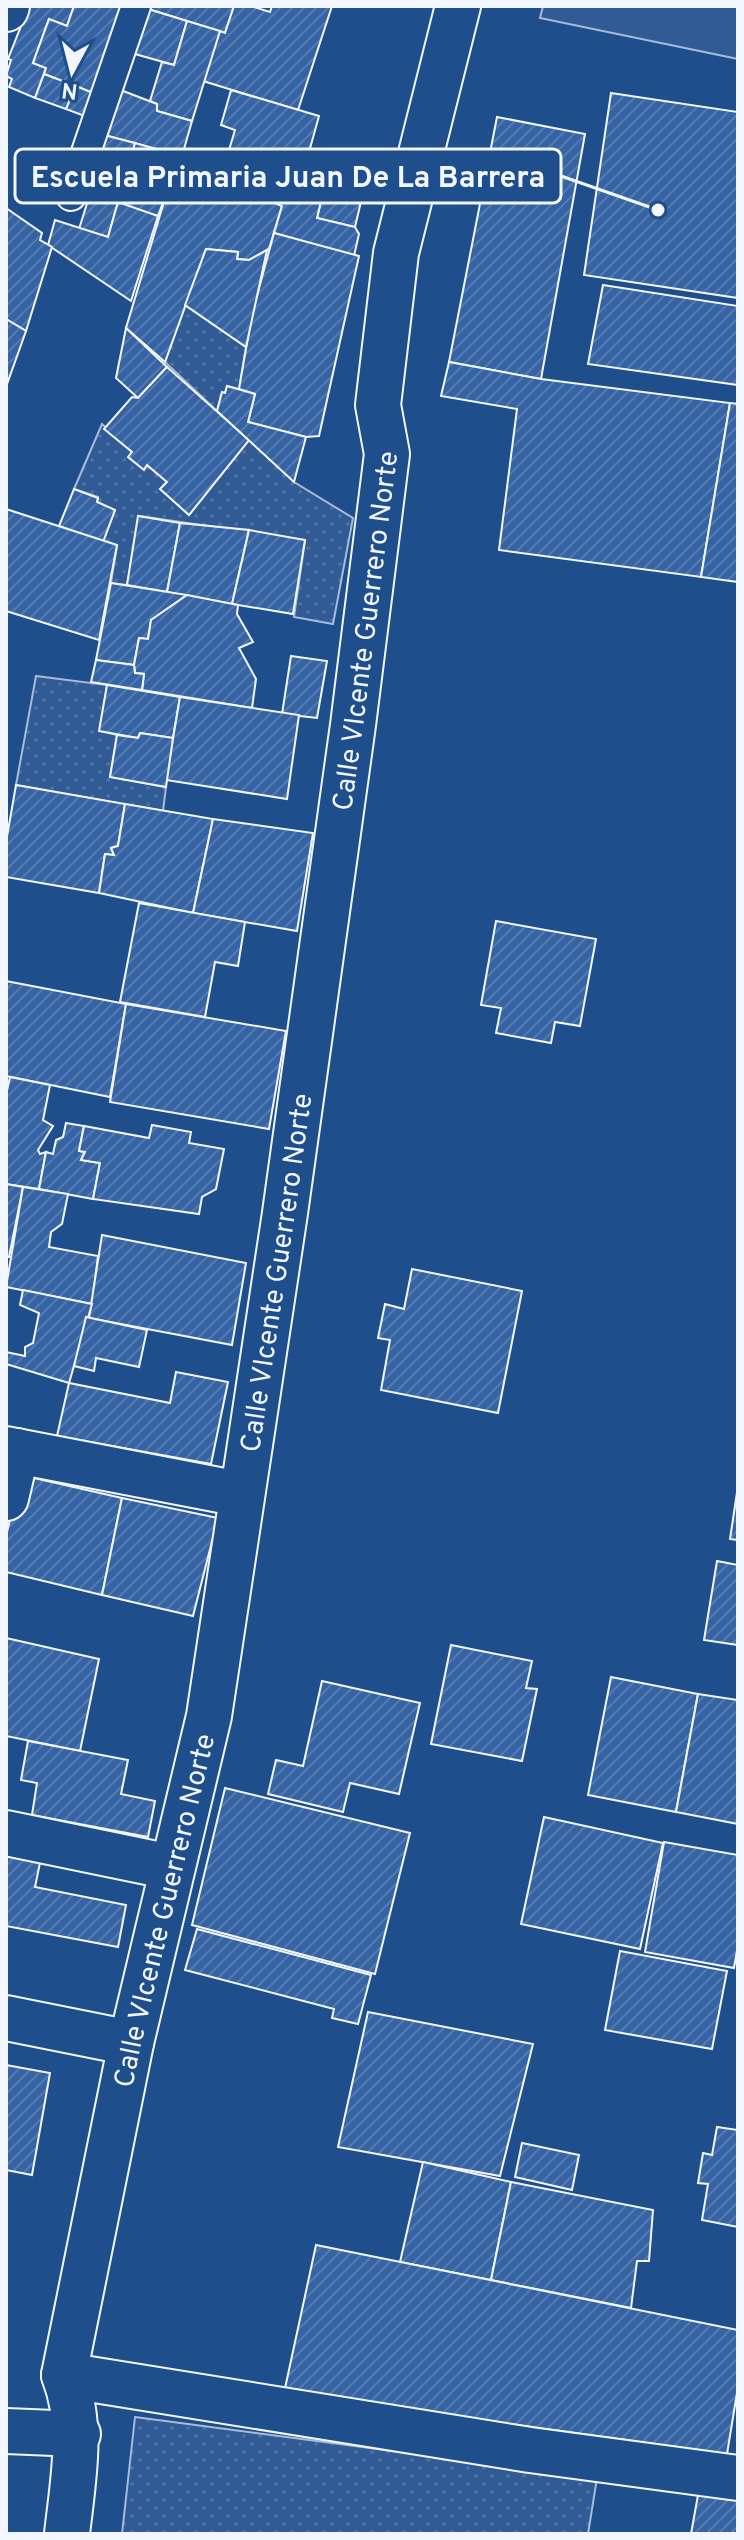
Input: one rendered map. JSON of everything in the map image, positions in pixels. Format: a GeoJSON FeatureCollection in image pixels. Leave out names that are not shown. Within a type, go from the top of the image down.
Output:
{"type":"FeatureCollection","features":[{"type":"Feature","properties":{"kind":"street","name":"Calle VIcente Guerrero Norte"},"geometry":{"type":"LineString","coordinates":[[67,2534],[78,2434],[72,2397],[64,2375],[131,2043],[209,1716],[240,1494],[285,1213],[387,454],[378,405],[396,253],[458,6]]}},
{"type":"Feature","properties":{"kind":"street"},"geometry":{"type":"LineString","coordinates":[[6,1498],[11,1450],[240,1494]]}},
{"type":"Feature","properties":{"kind":"street"},"geometry":{"type":"LineString","coordinates":[[6,1833],[171,1867]]}},
{"type":"Feature","properties":{"kind":"street"},"geometry":{"type":"LineString","coordinates":[[6,2018],[131,2043]]}},
{"type":"Feature","properties":{"kind":"street"},"geometry":{"type":"LineString","coordinates":[[64,2375],[530,2450],[738,2478]]}},
{"type":"Feature","properties":{"kind":"street"},"geometry":{"type":"LineString","coordinates":[[6,2431],[78,2434]]}},
{"type":"Feature","properties":{"kind":"lane"},"geometry":{"type":"LineString","coordinates":[[71,196],[136,6]]}},
{"type":"Feature","properties":{"kind":"shaded area"},"geometry":{"type":"Polygon","coordinates":[[[543,6],[738,6],[738,59],[540,18],[543,6]]]}},
{"type":"Feature","properties":{"kind":"shaded area"},"geometry":{"type":"Polygon","coordinates":[[[185,305],[246,347],[239,389],[227,386],[217,411],[165,362],[185,305]]]}},
{"type":"Feature","properties":{"kind":"shaded area"},"geometry":{"type":"Polygon","coordinates":[[[102,424],[132,452],[129,456],[144,469],[147,465],[167,482],[160,489],[189,515],[249,440],[294,482],[353,518],[333,624],[294,617],[305,540],[139,516],[127,585],[111,583],[117,546],[103,542],[115,510],[97,502],[98,497],[74,489],[102,424]]]}},
{"type":"Feature","properties":{"kind":"shaded area"},"geometry":{"type":"Polygon","coordinates":[[[36,676],[107,685],[100,731],[117,735],[110,777],[166,787],[163,811],[16,785],[36,676]]]}},
{"type":"Feature","properties":{"kind":"shaded area"},"geometry":{"type":"Polygon","coordinates":[[[135,2417],[597,2478],[588,2534],[122,2534],[135,2417]]]}},
{"type":"Feature","properties":{"kind":"building"},"geometry":{"type":"Polygon","coordinates":[[[29,6],[74,6],[67,26],[49,19],[33,63],[46,68],[35,98],[9,87],[12,79],[6,76],[11,60],[8,59],[29,6]]]}},
{"type":"Feature","properties":{"kind":"building"},"geometry":{"type":"Polygon","coordinates":[[[74,6],[124,6],[93,93],[44,74],[46,68],[33,63],[49,19],[67,26],[74,6]]]}},
{"type":"Feature","properties":{"kind":"building"},"geometry":{"type":"Polygon","coordinates":[[[149,6],[234,6],[225,33],[148,9],[149,6]]]}},
{"type":"Feature","properties":{"kind":"building"},"geometry":{"type":"Polygon","coordinates":[[[234,6],[251,6],[270,12],[272,6],[332,6],[298,110],[203,81],[220,31],[225,33],[234,6]]]}},
{"type":"Feature","properties":{"kind":"building"},"geometry":{"type":"Polygon","coordinates":[[[148,9],[187,21],[174,65],[135,54],[148,9]]]}},
{"type":"Feature","properties":{"kind":"building"},"geometry":{"type":"Polygon","coordinates":[[[187,21],[220,31],[192,121],[157,111],[157,104],[150,101],[162,62],[174,65],[187,21]]]}},
{"type":"Feature","properties":{"kind":"building"},"geometry":{"type":"Polygon","coordinates":[[[44,74],[76,86],[66,109],[35,98],[44,74]]]}},
{"type":"Feature","properties":{"kind":"building"},"geometry":{"type":"Polygon","coordinates":[[[76,86],[93,93],[87,117],[66,109],[76,86]]]}},
{"type":"Feature","properties":{"kind":"building"},"geometry":{"type":"Polygon","coordinates":[[[118,89],[157,104],[157,111],[192,121],[182,156],[104,135],[118,89]]]}},
{"type":"Feature","properties":{"kind":"building"},"geometry":{"type":"Polygon","coordinates":[[[231,90],[319,116],[309,152],[330,163],[326,180],[312,176],[308,188],[300,186],[299,196],[288,194],[289,186],[279,181],[269,182],[257,174],[260,169],[226,160],[235,130],[221,125],[231,90]]]}},
{"type":"Feature","properties":{"kind":"building"},"geometry":{"type":"Polygon","coordinates":[[[611,93],[738,112],[738,298],[584,275],[611,93]]]}},
{"type":"Feature","properties":{"kind":"building"},"geometry":{"type":"Polygon","coordinates":[[[497,117],[585,134],[541,379],[449,362],[497,117]]]}},
{"type":"Feature","properties":{"kind":"building"},"geometry":{"type":"Polygon","coordinates":[[[104,135],[135,143],[119,202],[90,194],[104,135]]]}},
{"type":"Feature","properties":{"kind":"building"},"geometry":{"type":"Polygon","coordinates":[[[135,143],[180,156],[158,216],[118,204],[135,143]]]}},
{"type":"Feature","properties":{"kind":"building"},"geometry":{"type":"Polygon","coordinates":[[[330,163],[368,172],[355,227],[317,218],[330,163]]]}},
{"type":"Feature","properties":{"kind":"building"},"geometry":{"type":"Polygon","coordinates":[[[236,164],[260,169],[257,174],[269,182],[264,198],[282,206],[269,249],[249,260],[237,259],[238,252],[206,249],[165,362],[126,328],[173,172],[230,186],[236,164]]]}},
{"type":"Feature","properties":{"kind":"building"},"geometry":{"type":"Polygon","coordinates":[[[312,176],[326,180],[317,218],[355,227],[359,234],[354,256],[274,233],[282,206],[264,198],[269,182],[279,181],[289,186],[288,194],[299,196],[300,186],[308,188],[312,176]]]}},
{"type":"Feature","properties":{"kind":"building"},"geometry":{"type":"Polygon","coordinates":[[[90,194],[118,202],[108,237],[79,229],[90,194]]]}},
{"type":"Feature","properties":{"kind":"building"},"geometry":{"type":"Polygon","coordinates":[[[118,202],[158,216],[131,301],[48,245],[55,220],[108,237],[118,202]]]}},
{"type":"Feature","properties":{"kind":"building"},"geometry":{"type":"Polygon","coordinates":[[[6,208],[42,233],[40,240],[52,247],[26,331],[6,319],[6,208]]]}},
{"type":"Feature","properties":{"kind":"building"},"geometry":{"type":"Polygon","coordinates":[[[274,233],[359,256],[319,436],[306,437],[248,422],[255,394],[239,389],[252,314],[274,233]]]}},
{"type":"Feature","properties":{"kind":"building"},"geometry":{"type":"Polygon","coordinates":[[[206,249],[238,252],[237,259],[249,260],[267,250],[246,347],[185,305],[206,249]]]}},
{"type":"Feature","properties":{"kind":"building"},"geometry":{"type":"Polygon","coordinates":[[[603,285],[738,306],[738,385],[588,364],[603,285]]]}},
{"type":"Feature","properties":{"kind":"building"},"geometry":{"type":"Polygon","coordinates":[[[6,319],[26,331],[6,387],[6,319]]]}},
{"type":"Feature","properties":{"kind":"building"},"geometry":{"type":"Polygon","coordinates":[[[126,328],[167,367],[138,398],[116,378],[126,328]]]}},
{"type":"Feature","properties":{"kind":"building"},"geometry":{"type":"Polygon","coordinates":[[[449,362],[541,379],[730,403],[701,577],[499,550],[517,409],[441,396],[449,362]]]}},
{"type":"Feature","properties":{"kind":"building"},"geometry":{"type":"Polygon","coordinates":[[[167,367],[249,440],[189,515],[160,489],[167,482],[147,465],[144,470],[128,457],[132,452],[104,429],[132,397],[138,398],[167,367]]]}},
{"type":"Feature","properties":{"kind":"building"},"geometry":{"type":"Polygon","coordinates":[[[227,386],[255,394],[248,422],[306,437],[294,482],[217,411],[222,392],[225,393],[227,386]]]}},
{"type":"Feature","properties":{"kind":"building"},"geometry":{"type":"Polygon","coordinates":[[[730,403],[738,404],[738,582],[701,577],[730,403]]]}},
{"type":"Feature","properties":{"kind":"building"},"geometry":{"type":"Polygon","coordinates":[[[74,489],[98,498],[97,502],[115,510],[103,542],[59,526],[74,489]]]}},
{"type":"Feature","properties":{"kind":"building"},"geometry":{"type":"Polygon","coordinates":[[[6,509],[117,545],[99,640],[6,611],[6,509]]]}},
{"type":"Feature","properties":{"kind":"building"},"geometry":{"type":"Polygon","coordinates":[[[138,516],[180,523],[167,592],[127,585],[138,516]]]}},
{"type":"Feature","properties":{"kind":"building"},"geometry":{"type":"Polygon","coordinates":[[[180,523],[249,530],[232,604],[167,592],[180,523]]]}},
{"type":"Feature","properties":{"kind":"building"},"geometry":{"type":"Polygon","coordinates":[[[249,530],[305,540],[293,614],[232,604],[249,530]]]}},
{"type":"Feature","properties":{"kind":"building"},"geometry":{"type":"Polygon","coordinates":[[[111,583],[187,595],[151,620],[148,639],[139,638],[134,665],[96,660],[111,583]]]}},
{"type":"Feature","properties":{"kind":"building"},"geometry":{"type":"Polygon","coordinates":[[[187,595],[238,605],[237,614],[253,642],[239,648],[256,679],[252,708],[142,690],[144,674],[135,673],[134,665],[139,638],[148,639],[151,620],[187,595]]]}},
{"type":"Feature","properties":{"kind":"building"},"geometry":{"type":"Polygon","coordinates":[[[291,656],[327,661],[317,718],[282,714],[291,656]]]}},
{"type":"Feature","properties":{"kind":"building"},"geometry":{"type":"Polygon","coordinates":[[[96,660],[134,665],[135,673],[144,674],[142,690],[91,682],[96,660]]]}},
{"type":"Feature","properties":{"kind":"building"},"geometry":{"type":"Polygon","coordinates":[[[107,685],[180,697],[173,738],[140,733],[138,738],[99,731],[107,685]]]}},
{"type":"Feature","properties":{"kind":"building"},"geometry":{"type":"Polygon","coordinates":[[[180,697],[299,715],[287,799],[166,780],[180,697]]]}},
{"type":"Feature","properties":{"kind":"building"},"geometry":{"type":"Polygon","coordinates":[[[140,733],[173,738],[166,787],[110,777],[117,735],[138,738],[140,733]]]}},
{"type":"Feature","properties":{"kind":"building"},"geometry":{"type":"Polygon","coordinates":[[[16,785],[125,804],[118,846],[111,848],[114,855],[105,854],[99,893],[6,877],[6,842],[16,785]]]}},
{"type":"Feature","properties":{"kind":"building"},"geometry":{"type":"Polygon","coordinates":[[[125,804],[213,819],[193,913],[99,893],[105,854],[114,855],[111,848],[118,846],[125,804]]]}},
{"type":"Feature","properties":{"kind":"building"},"geometry":{"type":"Polygon","coordinates":[[[213,819],[313,833],[297,931],[193,913],[213,819]]]}},
{"type":"Feature","properties":{"kind":"building"},"geometry":{"type":"Polygon","coordinates":[[[139,903],[245,922],[238,966],[215,962],[205,1017],[120,1002],[139,903]]]}},
{"type":"Feature","properties":{"kind":"building"},"geometry":{"type":"Polygon","coordinates":[[[496,921],[596,939],[580,1026],[555,1022],[551,1043],[496,1033],[501,1008],[481,1005],[496,921]]]}},
{"type":"Feature","properties":{"kind":"building"},"geometry":{"type":"Polygon","coordinates":[[[6,981],[126,1004],[110,1097],[6,1076],[6,981]]]}},
{"type":"Feature","properties":{"kind":"building"},"geometry":{"type":"Polygon","coordinates":[[[126,1004],[286,1031],[269,1129],[110,1102],[126,1004]]]}},
{"type":"Feature","properties":{"kind":"building"},"geometry":{"type":"Polygon","coordinates":[[[10,1077],[50,1085],[43,1120],[53,1126],[38,1150],[40,1154],[46,1152],[39,1189],[6,1184],[6,1095],[10,1077]]]}},
{"type":"Feature","properties":{"kind":"building"},"geometry":{"type":"Polygon","coordinates":[[[66,1123],[84,1126],[79,1151],[85,1152],[81,1160],[100,1163],[93,1199],[39,1189],[46,1152],[53,1154],[56,1140],[63,1137],[66,1123]]]}},
{"type":"Feature","properties":{"kind":"building"},"geometry":{"type":"Polygon","coordinates":[[[152,1125],[191,1132],[189,1143],[224,1149],[216,1189],[202,1197],[199,1214],[93,1199],[100,1163],[81,1160],[85,1152],[79,1151],[84,1126],[149,1138],[152,1125]]]}},
{"type":"Feature","properties":{"kind":"building"},"geometry":{"type":"Polygon","coordinates":[[[6,1184],[23,1187],[9,1257],[6,1257],[6,1184]]]}},
{"type":"Feature","properties":{"kind":"building"},"geometry":{"type":"Polygon","coordinates":[[[23,1187],[68,1194],[62,1224],[51,1232],[49,1247],[98,1256],[92,1304],[6,1287],[23,1187]]]}},
{"type":"Feature","properties":{"kind":"building"},"geometry":{"type":"Polygon","coordinates":[[[102,1235],[246,1263],[232,1345],[89,1318],[102,1235]]]}},
{"type":"Feature","properties":{"kind":"building"},"geometry":{"type":"Polygon","coordinates":[[[412,1269],[522,1291],[498,1413],[381,1390],[390,1340],[378,1338],[385,1304],[404,1309],[412,1269]]]}},
{"type":"Feature","properties":{"kind":"building"},"geometry":{"type":"Polygon","coordinates":[[[23,1290],[92,1304],[69,1383],[6,1364],[6,1352],[25,1356],[25,1347],[33,1343],[39,1313],[20,1305],[23,1290]]]}},
{"type":"Feature","properties":{"kind":"building"},"geometry":{"type":"Polygon","coordinates":[[[86,1317],[147,1330],[139,1367],[96,1358],[94,1371],[74,1366],[86,1317]]]}},
{"type":"Feature","properties":{"kind":"building"},"geometry":{"type":"Polygon","coordinates":[[[176,1372],[228,1382],[211,1464],[57,1436],[69,1383],[170,1403],[176,1372]]]}},
{"type":"Feature","properties":{"kind":"building"},"geometry":{"type":"Polygon","coordinates":[[[21,1475],[122,1498],[102,1595],[6,1572],[6,1536],[21,1475]]]}},
{"type":"Feature","properties":{"kind":"building"},"geometry":{"type":"Polygon","coordinates":[[[738,1486],[738,1540],[730,1539],[738,1486]]]}},
{"type":"Feature","properties":{"kind":"building"},"geometry":{"type":"Polygon","coordinates":[[[122,1498],[218,1518],[193,1616],[102,1595],[122,1498]]]}},
{"type":"Feature","properties":{"kind":"building"},"geometry":{"type":"Polygon","coordinates":[[[717,1561],[738,1565],[738,1645],[704,1640],[717,1561]]]}},
{"type":"Feature","properties":{"kind":"building"},"geometry":{"type":"Polygon","coordinates":[[[6,1638],[99,1659],[80,1751],[6,1736],[6,1638]]]}},
{"type":"Feature","properties":{"kind":"building"},"geometry":{"type":"Polygon","coordinates":[[[451,1645],[532,1661],[526,1688],[537,1689],[522,1761],[431,1744],[451,1645]]]}},
{"type":"Feature","properties":{"kind":"building"},"geometry":{"type":"Polygon","coordinates":[[[611,1677],[698,1694],[676,1812],[588,1795],[611,1677]]]}},
{"type":"Feature","properties":{"kind":"building"},"geometry":{"type":"Polygon","coordinates":[[[322,1681],[420,1703],[399,1794],[350,1783],[343,1812],[268,1794],[276,1760],[303,1766],[322,1681]]]}},
{"type":"Feature","properties":{"kind":"building"},"geometry":{"type":"Polygon","coordinates":[[[698,1694],[738,1700],[738,1824],[676,1812],[698,1694]]]}},
{"type":"Feature","properties":{"kind":"building"},"geometry":{"type":"Polygon","coordinates":[[[28,1741],[128,1760],[121,1794],[155,1801],[148,1837],[32,1815],[37,1783],[21,1780],[28,1741]]]}},
{"type":"Feature","properties":{"kind":"building"},"geometry":{"type":"Polygon","coordinates":[[[225,1788],[410,1833],[375,1974],[192,1925],[225,1788]]]}},
{"type":"Feature","properties":{"kind":"building"},"geometry":{"type":"Polygon","coordinates":[[[544,1817],[663,1843],[640,1949],[521,1924],[544,1817]]]}},
{"type":"Feature","properties":{"kind":"building"},"geometry":{"type":"Polygon","coordinates":[[[664,1842],[738,1855],[738,1945],[734,1968],[645,1952],[664,1842]]]}},
{"type":"Feature","properties":{"kind":"building"},"geometry":{"type":"Polygon","coordinates":[[[6,1846],[42,1853],[35,1887],[126,1905],[118,1947],[6,1926],[6,1846]]]}},
{"type":"Feature","properties":{"kind":"building"},"geometry":{"type":"Polygon","coordinates":[[[197,1929],[371,1975],[358,2024],[332,2018],[334,2009],[185,1970],[197,1929]]]}},
{"type":"Feature","properties":{"kind":"building"},"geometry":{"type":"Polygon","coordinates":[[[620,1951],[727,1971],[712,2049],[605,2030],[620,1951]]]}},
{"type":"Feature","properties":{"kind":"building"},"geometry":{"type":"Polygon","coordinates":[[[368,2012],[533,2044],[500,2176],[338,2147],[368,2012]]]}},
{"type":"Feature","properties":{"kind":"building"},"geometry":{"type":"Polygon","coordinates":[[[6,2065],[50,2073],[32,2175],[6,2170],[6,2065]]]}},
{"type":"Feature","properties":{"kind":"building"},"geometry":{"type":"Polygon","coordinates":[[[717,2127],[738,2130],[738,2227],[702,2220],[708,2184],[698,2183],[703,2153],[712,2155],[717,2127]]]}},
{"type":"Feature","properties":{"kind":"building"},"geometry":{"type":"Polygon","coordinates":[[[522,2143],[579,2155],[572,2190],[515,2177],[522,2143]]]}},
{"type":"Feature","properties":{"kind":"building"},"geometry":{"type":"Polygon","coordinates":[[[423,2162],[511,2182],[491,2280],[400,2262],[423,2162]]]}},
{"type":"Feature","properties":{"kind":"building"},"geometry":{"type":"Polygon","coordinates":[[[511,2182],[653,2210],[649,2261],[637,2261],[631,2308],[491,2280],[511,2182]]]}},
{"type":"Feature","properties":{"kind":"building"},"geometry":{"type":"Polygon","coordinates":[[[316,2245],[738,2330],[738,2387],[727,2454],[284,2393],[316,2245]]]}},
{"type":"Feature","properties":{"kind":"building"},"geometry":{"type":"Polygon","coordinates":[[[698,2495],[738,2500],[738,2534],[691,2534],[698,2495]]]}},
{"type":"Feature","properties":{"kind":"place","name":"Escuela Primaria Juan De La Barrera"},"geometry":{"type":"Point","coordinates":[658,210]}}]}
